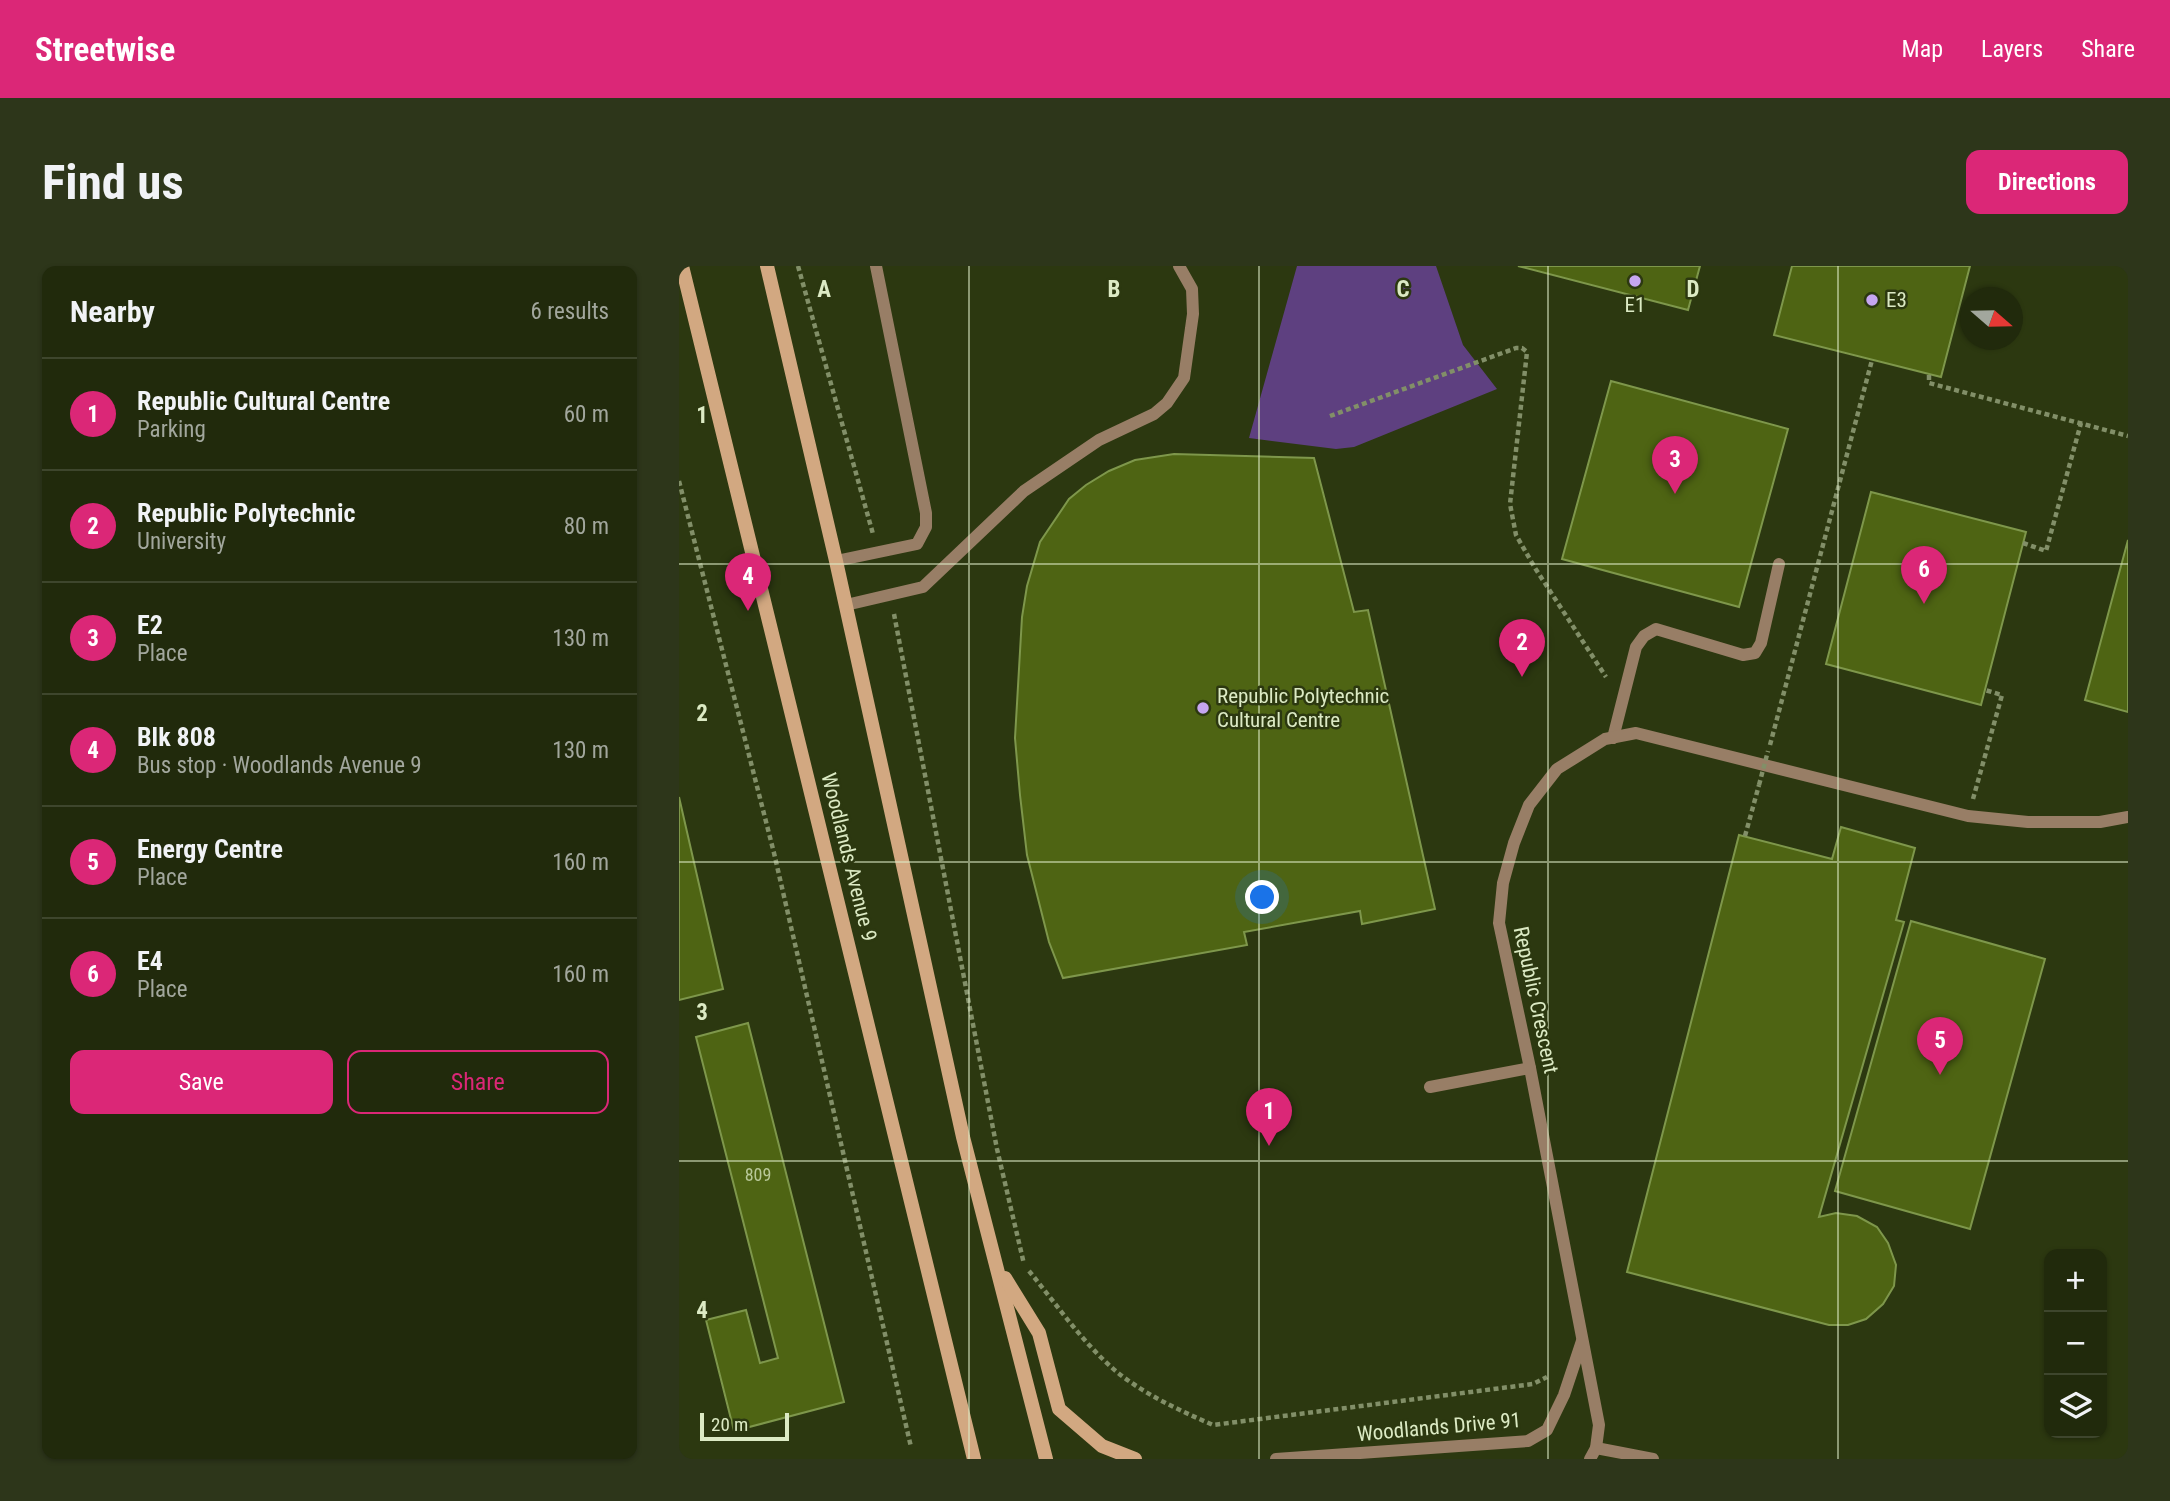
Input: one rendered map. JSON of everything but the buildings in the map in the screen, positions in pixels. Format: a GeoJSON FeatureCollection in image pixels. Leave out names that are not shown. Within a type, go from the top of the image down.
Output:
{"type":"FeatureCollection","features":[{"type":"Feature","properties":{"kind":"main road","name":"Woodlands Avenue 9"},"geometry":{"type":"LineString","coordinates":[[682,266],[974,1459]]}},
{"type":"Feature","properties":{"kind":"main road"},"geometry":{"type":"LineString","coordinates":[[767,266],[846,605],[963,1137],[1046,1459]]}},
{"type":"Feature","properties":{"kind":"main road"},"geometry":{"type":"LineString","coordinates":[[997,1265],[1039,1333],[1059,1409],[1102,1446],[1135,1459]]}},
{"type":"Feature","properties":{"kind":"lane"},"geometry":{"type":"LineString","coordinates":[[836,561],[917,544],[926,527],[926,513],[876,266]]}},
{"type":"Feature","properties":{"kind":"lane"},"geometry":{"type":"LineString","coordinates":[[846,605],[923,587],[1024,491],[1099,440],[1154,414],[1167,403],[1184,378],[1193,314],[1192,289],[1179,266]]}},
{"type":"Feature","properties":{"kind":"lane"},"geometry":{"type":"LineString","coordinates":[[1613,738],[1636,647],[1644,636],[1656,629],[1743,655],[1755,653],[1761,643],[1779,564]]}},
{"type":"Feature","properties":{"kind":"lane","name":"Republic Crescent"},"geometry":{"type":"LineString","coordinates":[[1593,1453],[1599,1425],[1531,1069],[1499,923],[1503,883],[1514,843],[1529,805],[1557,769],[1605,739],[1636,733],[1968,816],[2028,822],[2100,822],[2128,817]]}},
{"type":"Feature","properties":{"kind":"lane"},"geometry":{"type":"LineString","coordinates":[[1430,1087],[1531,1069]]}},
{"type":"Feature","properties":{"kind":"lane","name":"Woodlands Drive 91"},"geometry":{"type":"LineString","coordinates":[[1276,1459],[1528,1441],[1547,1430],[1564,1395],[1583,1338]]}},
{"type":"Feature","properties":{"kind":"lane"},"geometry":{"type":"LineString","coordinates":[[1593,1453],[1653,1459]]}},
{"type":"Feature","properties":{"kind":"path"},"geometry":{"type":"LineString","coordinates":[[799,266],[878,552]]}},
{"type":"Feature","properties":{"kind":"path"},"geometry":{"type":"LineString","coordinates":[[1330,416],[1517,348],[1527,352],[1510,504],[1516,535],[1605,675],[1624,695]]}},
{"type":"Feature","properties":{"kind":"path"},"geometry":{"type":"LineString","coordinates":[[1745,836],[1872,360]]}},
{"type":"Feature","properties":{"kind":"path"},"geometry":{"type":"LineString","coordinates":[[1929,374],[1929,383],[2128,436]]}},
{"type":"Feature","properties":{"kind":"path"},"geometry":{"type":"LineString","coordinates":[[2023,543],[2046,551],[2081,423]]}},
{"type":"Feature","properties":{"kind":"path"},"geometry":{"type":"LineString","coordinates":[[679,481],[774,853],[911,1447]]}},
{"type":"Feature","properties":{"kind":"path"},"geometry":{"type":"LineString","coordinates":[[890,594],[997,1149],[1022,1262],[1080,1333],[1121,1375],[1166,1404],[1213,1424],[1533,1384],[1552,1374]]}},
{"type":"Feature","properties":{"kind":"path"},"geometry":{"type":"LineString","coordinates":[[1968,816],[2002,695],[1985,690]]}},
{"type":"Feature","properties":{"kind":"shaded area"},"geometry":{"type":"Polygon","coordinates":[[[1297,266],[1436,266],[1463,345],[1497,389],[1354,447],[1336,449],[1249,438],[1297,266]]]}},
{"type":"Feature","properties":{"kind":"place","name":"E1"},"geometry":{"type":"Point","coordinates":[1635,281]}},
{"type":"Feature","properties":{"kind":"place","name":"E3"},"geometry":{"type":"Point","coordinates":[1872,300]}},
{"type":"Feature","properties":{"kind":"place","name":"E2"},"geometry":{"type":"Point","coordinates":[1675,494]}},
{"type":"Feature","properties":{"kind":"place","name":"E4"},"geometry":{"type":"Point","coordinates":[1924,604]}},
{"type":"Feature","properties":{"kind":"place","name":"Blk 808"},"geometry":{"type":"Point","coordinates":[748,611]}},
{"type":"Feature","properties":{"kind":"place","name":"Republic Polytechnic"},"geometry":{"type":"Point","coordinates":[1522,677]}},
{"type":"Feature","properties":{"kind":"place","name":"Republic Polytechnic Cultural Centre"},"geometry":{"type":"Point","coordinates":[1203,708]}},
{"type":"Feature","properties":{"kind":"place","name":"Energy Centre"},"geometry":{"type":"Point","coordinates":[1940,1075]}},
{"type":"Feature","properties":{"kind":"place","name":"Republic Cultural Centre"},"geometry":{"type":"Point","coordinates":[1269,1146]}}]}
